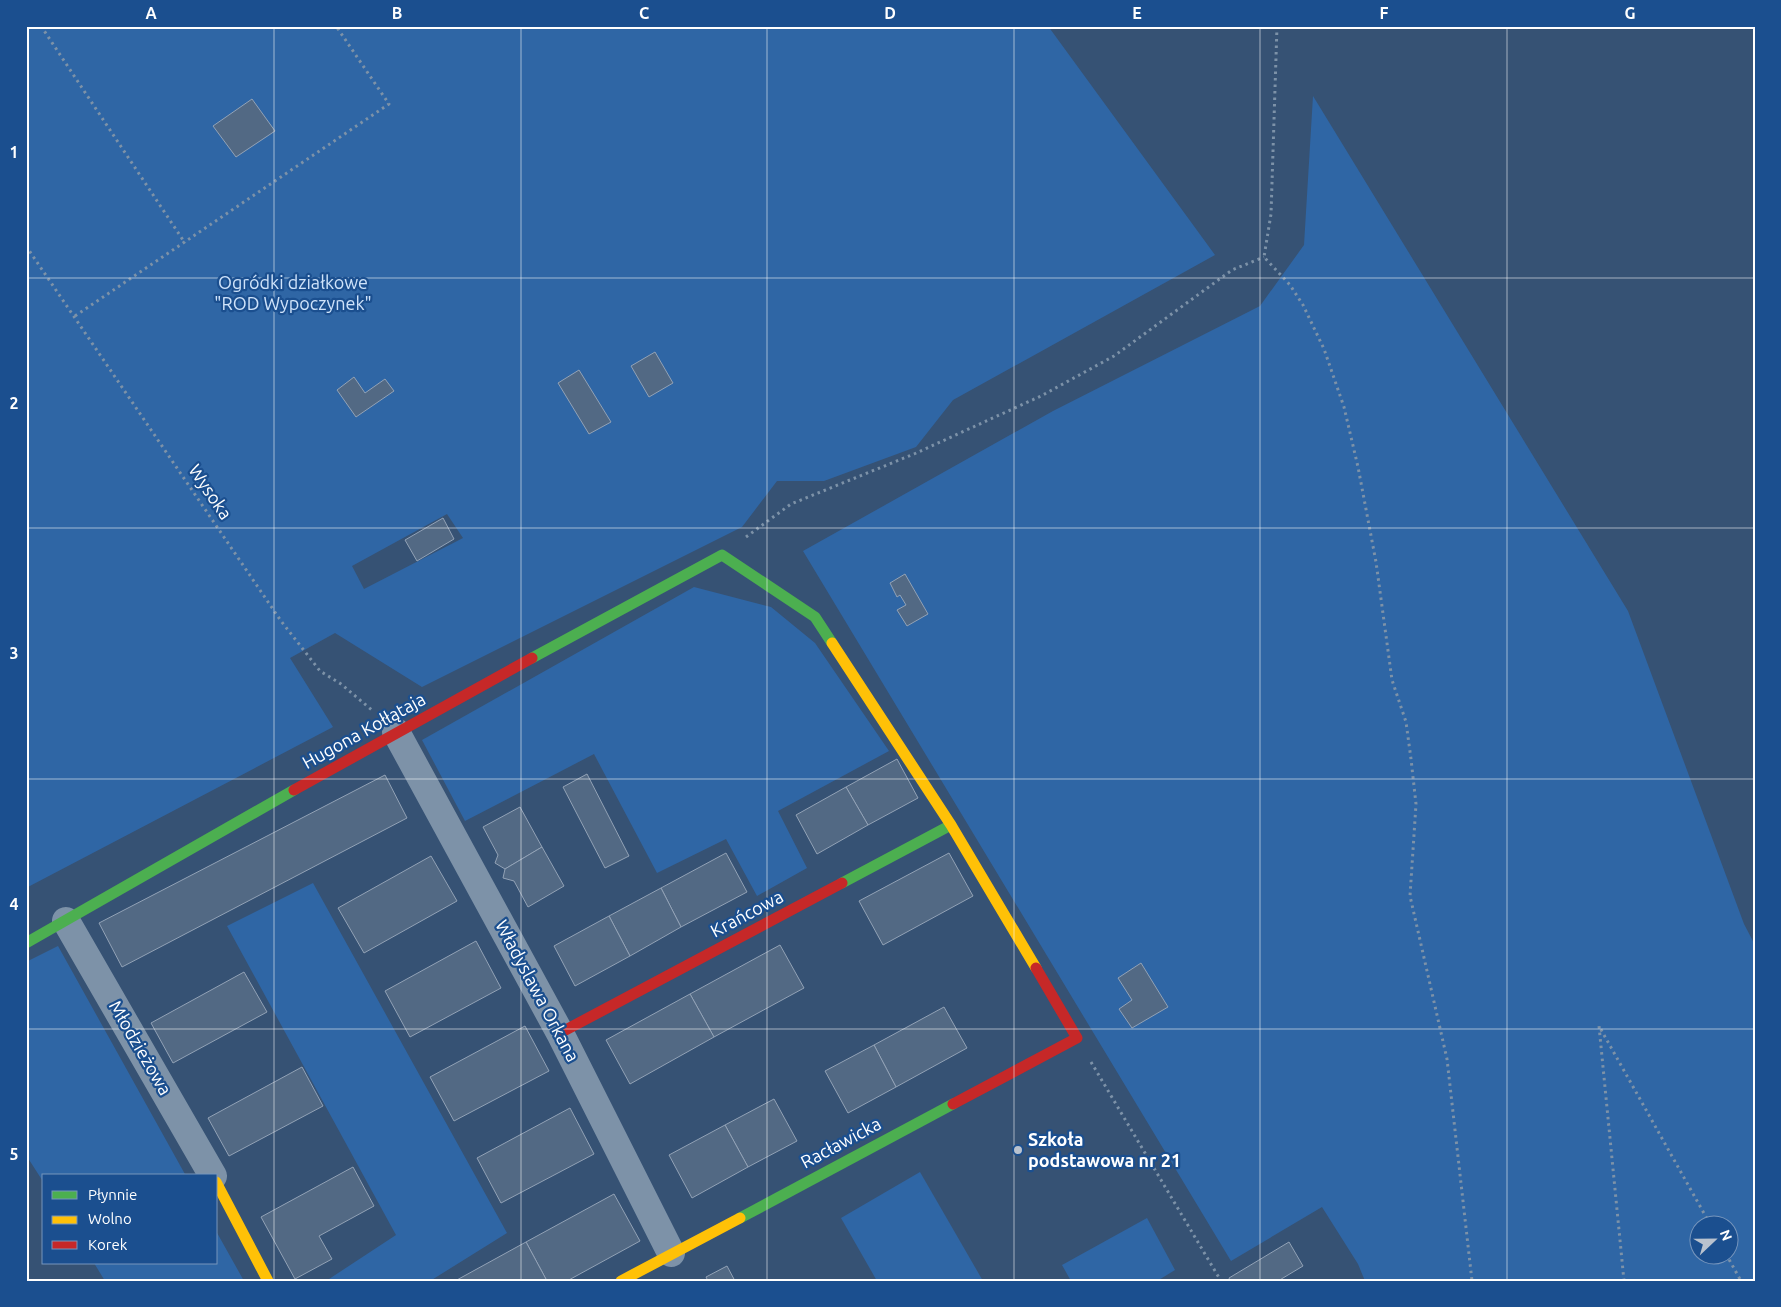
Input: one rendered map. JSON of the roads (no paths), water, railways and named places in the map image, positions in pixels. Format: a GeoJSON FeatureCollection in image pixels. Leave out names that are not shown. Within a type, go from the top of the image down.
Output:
{"type":"FeatureCollection","features":[{"type":"Feature","properties":{"kind":"street","name":"Hugona Kołłątaja"},"geometry":{"type":"LineString","coordinates":[[26,943],[396,732],[722,555],[815,617],[951,825]]}},
{"type":"Feature","properties":{"kind":"street","name":"Władyslawa Orkana"},"geometry":{"type":"LineString","coordinates":[[396,732],[560,1033],[671,1253]]}},
{"type":"Feature","properties":{"kind":"street","name":"Krańcowa"},"geometry":{"type":"LineString","coordinates":[[560,1033],[951,825]]}},
{"type":"Feature","properties":{"kind":"street","name":"Racławicka"},"geometry":{"type":"LineString","coordinates":[[621,1281],[1077,1038],[951,825]]}},
{"type":"Feature","properties":{"kind":"street","name":"Młodzieżowa"},"geometry":{"type":"LineString","coordinates":[[66,921],[212,1174]]}},
{"type":"Feature","properties":{"kind":"street"},"geometry":{"type":"LineString","coordinates":[[218,1186],[268,1281]]}},
{"type":"Feature","properties":{"kind":"place","name":"Szkoła podstawowa nr 21"},"geometry":{"type":"Point","coordinates":[1018,1150]}},
{"type":"Feature","properties":{"kind":"park label","name":"Ogródki działkowe \"ROD Wypoczynek\""},"geometry":{"type":"Point","coordinates":[293,293]}}]}
